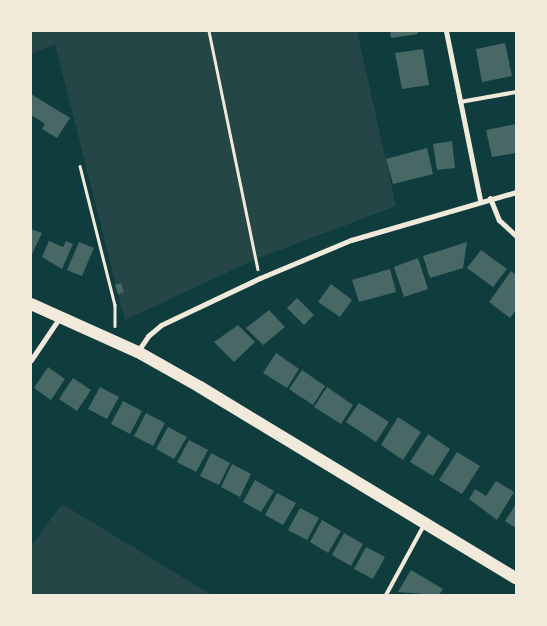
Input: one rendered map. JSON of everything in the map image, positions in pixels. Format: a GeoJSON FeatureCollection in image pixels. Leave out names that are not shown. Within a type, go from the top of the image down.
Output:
{"type":"FeatureCollection","features":[{"type":"Feature","properties":{"kind":"main road"},"geometry":{"type":"LineString","coordinates":[[31,304],[138,352],[516,578]]}},
{"type":"Feature","properties":{"kind":"street"},"geometry":{"type":"LineString","coordinates":[[446,31],[480,200]]}},
{"type":"Feature","properties":{"kind":"street"},"geometry":{"type":"LineString","coordinates":[[138,352],[148,336],[161,325],[260,278],[351,240],[480,200],[516,192]]}},
{"type":"Feature","properties":{"kind":"street"},"geometry":{"type":"LineString","coordinates":[[490,198],[499,220],[516,236]]}},
{"type":"Feature","properties":{"kind":"street"},"geometry":{"type":"LineString","coordinates":[[31,360],[61,317]]}},
{"type":"Feature","properties":{"kind":"lane"},"geometry":{"type":"LineString","coordinates":[[460,102],[516,92]]}},
{"type":"Feature","properties":{"kind":"lane"},"geometry":{"type":"LineString","coordinates":[[386,595],[426,523]]}},
{"type":"Feature","properties":{"kind":"path"},"geometry":{"type":"LineString","coordinates":[[209,31],[260,278]]}},
{"type":"Feature","properties":{"kind":"path"},"geometry":{"type":"LineString","coordinates":[[80,166],[115,305],[115,325],[110,339]]}},
{"type":"Feature","properties":{"kind":"shaded area"},"geometry":{"type":"Polygon","coordinates":[[[31,31],[357,31],[396,206],[256,259],[125,320],[55,44],[31,54],[31,31]]]}},
{"type":"Feature","properties":{"kind":"shaded area"},"geometry":{"type":"Polygon","coordinates":[[[62,504],[212,595],[31,595],[31,546],[62,504]]]}},
{"type":"Feature","properties":{"kind":"building"},"geometry":{"type":"Polygon","coordinates":[[[390,31],[418,31],[418,34],[391,38],[390,31]]]}},
{"type":"Feature","properties":{"kind":"building"},"geometry":{"type":"Polygon","coordinates":[[[505,43],[512,76],[482,82],[476,49],[505,43]]]}},
{"type":"Feature","properties":{"kind":"building"},"geometry":{"type":"Polygon","coordinates":[[[423,49],[429,85],[402,89],[395,53],[423,49]]]}},
{"type":"Feature","properties":{"kind":"building"},"geometry":{"type":"Polygon","coordinates":[[[31,94],[70,118],[57,138],[42,129],[45,124],[31,115],[31,94]]]}},
{"type":"Feature","properties":{"kind":"building"},"geometry":{"type":"Polygon","coordinates":[[[516,124],[516,153],[492,157],[486,130],[516,124]]]}},
{"type":"Feature","properties":{"kind":"building"},"geometry":{"type":"Polygon","coordinates":[[[452,141],[455,168],[437,170],[433,144],[452,141]]]}},
{"type":"Feature","properties":{"kind":"building"},"geometry":{"type":"Polygon","coordinates":[[[427,148],[433,174],[393,184],[386,159],[427,148]]]}},
{"type":"Feature","properties":{"kind":"building"},"geometry":{"type":"Polygon","coordinates":[[[31,229],[42,233],[31,256],[31,229]]]}},
{"type":"Feature","properties":{"kind":"building"},"geometry":{"type":"Polygon","coordinates":[[[49,241],[63,247],[66,241],[73,244],[62,269],[42,257],[49,241]]]}},
{"type":"Feature","properties":{"kind":"building"},"geometry":{"type":"Polygon","coordinates":[[[79,242],[94,248],[82,276],[67,270],[79,242]]]}},
{"type":"Feature","properties":{"kind":"building"},"geometry":{"type":"Polygon","coordinates":[[[467,242],[463,268],[430,278],[423,256],[467,242]]]}},
{"type":"Feature","properties":{"kind":"building"},"geometry":{"type":"Polygon","coordinates":[[[481,250],[507,269],[493,287],[467,268],[481,250]]]}},
{"type":"Feature","properties":{"kind":"building"},"geometry":{"type":"Polygon","coordinates":[[[418,258],[428,289],[404,297],[394,267],[418,258]]]}},
{"type":"Feature","properties":{"kind":"building"},"geometry":{"type":"Polygon","coordinates":[[[390,269],[396,292],[359,302],[352,280],[390,269]]]}},
{"type":"Feature","properties":{"kind":"building"},"geometry":{"type":"Polygon","coordinates":[[[511,271],[516,275],[516,310],[510,318],[489,302],[511,271]]]}},
{"type":"Feature","properties":{"kind":"building"},"geometry":{"type":"Polygon","coordinates":[[[121,283],[124,292],[118,294],[115,285],[121,283]]]}},
{"type":"Feature","properties":{"kind":"building"},"geometry":{"type":"Polygon","coordinates":[[[331,284],[352,300],[340,317],[318,302],[331,284]]]}},
{"type":"Feature","properties":{"kind":"building"},"geometry":{"type":"Polygon","coordinates":[[[297,298],[314,315],[304,325],[287,308],[297,298]]]}},
{"type":"Feature","properties":{"kind":"building"},"geometry":{"type":"Polygon","coordinates":[[[269,310],[285,327],[263,345],[246,328],[269,310]]]}},
{"type":"Feature","properties":{"kind":"building"},"geometry":{"type":"Polygon","coordinates":[[[238,325],[255,342],[234,362],[214,342],[238,325]]]}},
{"type":"Feature","properties":{"kind":"building"},"geometry":{"type":"Polygon","coordinates":[[[276,353],[299,369],[287,388],[263,373],[276,353]]]}},
{"type":"Feature","properties":{"kind":"building"},"geometry":{"type":"Polygon","coordinates":[[[48,367],[65,379],[51,400],[34,388],[48,367]]]}},
{"type":"Feature","properties":{"kind":"building"},"geometry":{"type":"Polygon","coordinates":[[[302,370],[325,386],[313,405],[289,389],[302,370]]]}},
{"type":"Feature","properties":{"kind":"building"},"geometry":{"type":"Polygon","coordinates":[[[73,378],[91,390],[77,411],[59,399],[73,378]]]}},
{"type":"Feature","properties":{"kind":"building"},"geometry":{"type":"Polygon","coordinates":[[[100,387],[119,397],[107,419],[88,409],[100,387]]]}},
{"type":"Feature","properties":{"kind":"building"},"geometry":{"type":"Polygon","coordinates":[[[327,387],[353,405],[341,424],[314,407],[327,387]]]}},
{"type":"Feature","properties":{"kind":"building"},"geometry":{"type":"Polygon","coordinates":[[[123,401],[142,411],[130,434],[111,424],[123,401]]]}},
{"type":"Feature","properties":{"kind":"building"},"geometry":{"type":"Polygon","coordinates":[[[359,403],[389,422],[376,442],[346,422],[359,403]]]}},
{"type":"Feature","properties":{"kind":"building"},"geometry":{"type":"Polygon","coordinates":[[[146,413],[165,423],[153,446],[134,436],[146,413]]]}},
{"type":"Feature","properties":{"kind":"building"},"geometry":{"type":"Polygon","coordinates":[[[398,417],[421,432],[403,460],[381,445],[398,417]]]}},
{"type":"Feature","properties":{"kind":"building"},"geometry":{"type":"Polygon","coordinates":[[[168,427],[187,437],[174,459],[156,449],[168,427]]]}},
{"type":"Feature","properties":{"kind":"building"},"geometry":{"type":"Polygon","coordinates":[[[428,434],[450,449],[433,476],[410,462],[428,434]]]}},
{"type":"Feature","properties":{"kind":"building"},"geometry":{"type":"Polygon","coordinates":[[[189,440],[208,450],[196,472],[177,462],[189,440]]]}},
{"type":"Feature","properties":{"kind":"building"},"geometry":{"type":"Polygon","coordinates":[[[457,452],[480,466],[462,494],[439,480],[457,452]]]}},
{"type":"Feature","properties":{"kind":"building"},"geometry":{"type":"Polygon","coordinates":[[[211,453],[230,463],[219,485],[200,476],[211,453]]]}},
{"type":"Feature","properties":{"kind":"building"},"geometry":{"type":"Polygon","coordinates":[[[232,464],[251,474],[240,497],[221,487],[232,464]]]}},
{"type":"Feature","properties":{"kind":"building"},"geometry":{"type":"Polygon","coordinates":[[[255,480],[274,491],[261,512],[243,502],[255,480]]]}},
{"type":"Feature","properties":{"kind":"building"},"geometry":{"type":"Polygon","coordinates":[[[496,481],[514,492],[497,520],[469,499],[475,489],[486,496],[496,481]]]}},
{"type":"Feature","properties":{"kind":"building"},"geometry":{"type":"Polygon","coordinates":[[[277,493],[296,503],[283,525],[265,515],[277,493]]]}},
{"type":"Feature","properties":{"kind":"building"},"geometry":{"type":"Polygon","coordinates":[[[516,504],[516,528],[505,521],[516,504]]]}},
{"type":"Feature","properties":{"kind":"building"},"geometry":{"type":"Polygon","coordinates":[[[300,508],[319,518],[307,540],[288,530],[300,508]]]}},
{"type":"Feature","properties":{"kind":"building"},"geometry":{"type":"Polygon","coordinates":[[[322,520],[341,531],[328,553],[310,542],[322,520]]]}},
{"type":"Feature","properties":{"kind":"building"},"geometry":{"type":"Polygon","coordinates":[[[344,533],[363,544],[351,566],[332,555],[344,533]]]}},
{"type":"Feature","properties":{"kind":"building"},"geometry":{"type":"Polygon","coordinates":[[[366,547],[385,557],[373,579],[354,569],[366,547]]]}},
{"type":"Feature","properties":{"kind":"building"},"geometry":{"type":"Polygon","coordinates":[[[411,570],[443,589],[439,595],[398,592],[411,570]]]}}]}
